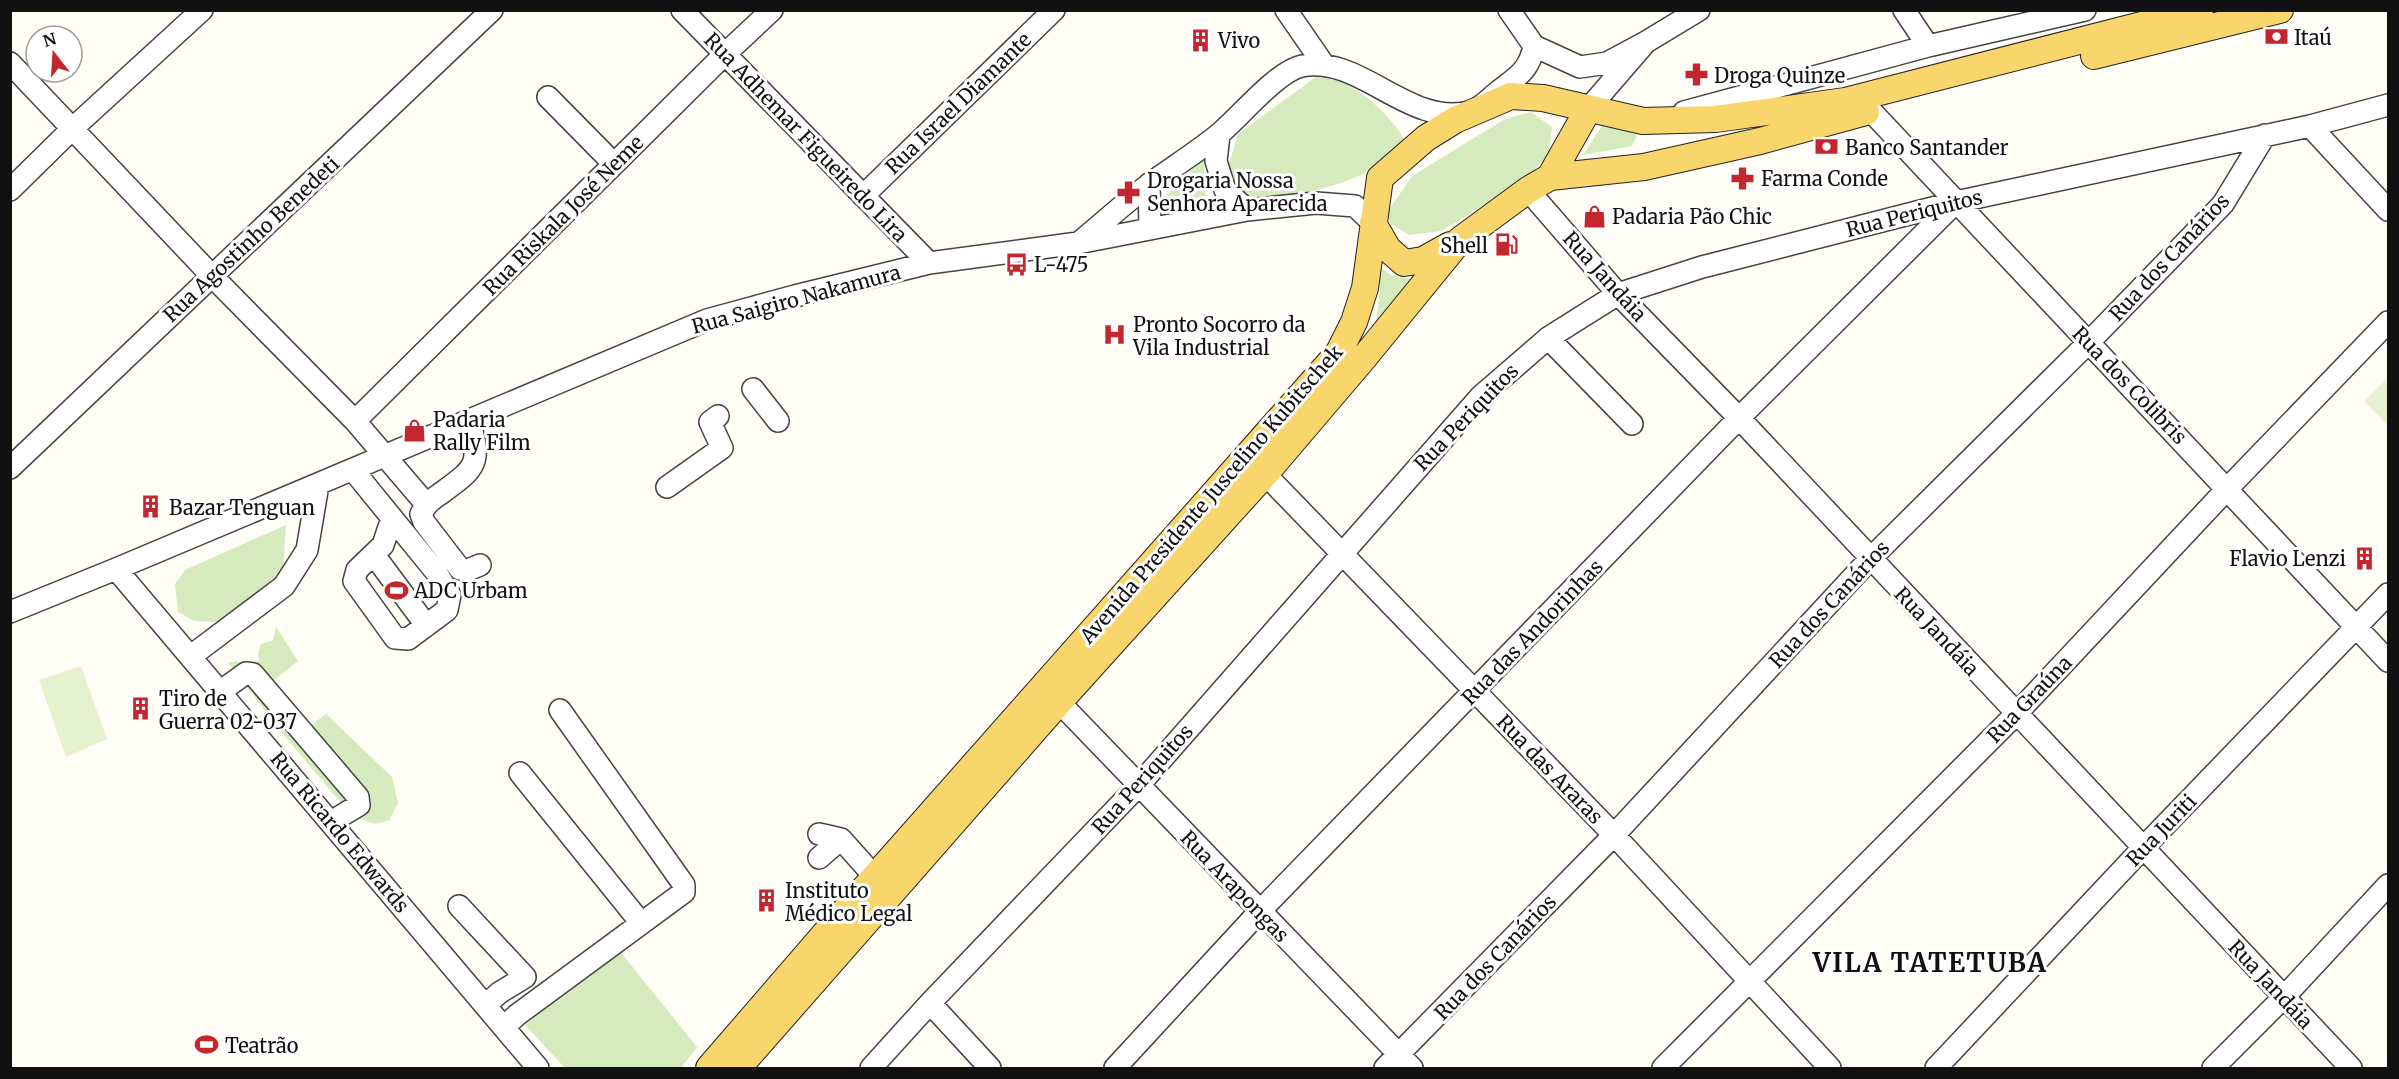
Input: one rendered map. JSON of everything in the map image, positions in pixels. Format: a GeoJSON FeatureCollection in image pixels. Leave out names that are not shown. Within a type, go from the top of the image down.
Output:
{"type":"FeatureCollection","features":[{"type":"Feature","properties":{"kind":"main road","name":"Avenida Presidente Juscelino Kubitschek"},"geometry":{"type":"LineString","coordinates":[[709,1068],[1339,352],[1354,322],[1365,288],[1380,178],[1425,138],[1471,112],[1511,96],[1543,98],[1643,121],[1716,119],[1845,101],[2200,10]]}},
{"type":"Feature","properties":{"kind":"main road"},"geometry":{"type":"LineString","coordinates":[[1539,184],[1644,167],[1760,141],[1870,111],[2280,10]]}},
{"type":"Feature","properties":{"kind":"main road"},"geometry":{"type":"LineString","coordinates":[[1539,184],[1589,108]]}},
{"type":"Feature","properties":{"kind":"main road","name":"Avenida Presidente Juscelino Kubitschek"},"geometry":{"type":"LineString","coordinates":[[738,1068],[1059,702],[1265,474],[1460,240],[1539,184]]}},
{"type":"Feature","properties":{"kind":"main road"},"geometry":{"type":"LineString","coordinates":[[1373,223],[1388,249],[1404,263],[1423,260],[1460,240]]}},
{"type":"Feature","properties":{"kind":"street"},"geometry":{"type":"LineString","coordinates":[[10,190],[72,129],[202,10]]}},
{"type":"Feature","properties":{"kind":"street","name":"Rua Agostinho Benedeti"},"geometry":{"type":"LineString","coordinates":[[10,468],[492,10]]}},
{"type":"Feature","properties":{"kind":"street","name":"Rua Adhemar Figueiredo Lira"},"geometry":{"type":"LineString","coordinates":[[682,10],[929,263]]}},
{"type":"Feature","properties":{"kind":"street","name":"Rua Riskala José Neme"},"geometry":{"type":"LineString","coordinates":[[355,421],[772,10]]}},
{"type":"Feature","properties":{"kind":"street","name":"Rua Israel Diamante"},"geometry":{"type":"LineString","coordinates":[[863,196],[1054,10]]}},
{"type":"Feature","properties":{"kind":"street"},"geometry":{"type":"LineString","coordinates":[[1509,10],[1534,46],[1580,66],[1607,63],[1699,10]]}},
{"type":"Feature","properties":{"kind":"street"},"geometry":{"type":"LineString","coordinates":[[1904,10],[1928,46]]}},
{"type":"Feature","properties":{"kind":"street"},"geometry":{"type":"LineString","coordinates":[[1643,121],[1702,109],[1928,46],[2085,10]]}},
{"type":"Feature","properties":{"kind":"street"},"geometry":{"type":"LineString","coordinates":[[1290,16],[1324,65]]}},
{"type":"Feature","properties":{"kind":"street"},"geometry":{"type":"LineString","coordinates":[[1290,16],[1300,66]]}},
{"type":"Feature","properties":{"kind":"street"},"geometry":{"type":"LineString","coordinates":[[1589,108],[1646,42]]}},
{"type":"Feature","properties":{"kind":"street"},"geometry":{"type":"LineString","coordinates":[[1078,243],[1149,184],[1219,135],[1275,82],[1300,66],[1324,65],[1352,72],[1369,84],[1439,113],[1471,112],[1522,73],[1530,62],[1534,46]]}},
{"type":"Feature","properties":{"kind":"street"},"geometry":{"type":"LineString","coordinates":[[10,63],[212,276],[355,421],[426,504]]}},
{"type":"Feature","properties":{"kind":"street"},"geometry":{"type":"LineString","coordinates":[[548,97],[614,164]]}},
{"type":"Feature","properties":{"kind":"street","name":"Rua Periquitos"},"geometry":{"type":"LineString","coordinates":[[871,1068],[930,1003],[1139,785],[1481,396],[1548,338],[1618,294],[1702,267],[1956,202],[2310,126],[2388,105]]}},
{"type":"Feature","properties":{"kind":"street","name":"Rua dos Colibris"},"geometry":{"type":"LineString","coordinates":[[1870,111],[2228,488],[2388,661]]}},
{"type":"Feature","properties":{"kind":"street"},"geometry":{"type":"LineString","coordinates":[[2310,126],[2388,210]]}},
{"type":"Feature","properties":{"kind":"street"},"geometry":{"type":"LineString","coordinates":[[1219,135],[1216,161],[1225,190],[1247,210]]}},
{"type":"Feature","properties":{"kind":"street","name":"Rua dos Canários"},"geometry":{"type":"LineString","coordinates":[[1398,1064],[1870,559],[2089,342],[2223,204],[2265,135]]}},
{"type":"Feature","properties":{"kind":"street"},"geometry":{"type":"LineString","coordinates":[[1149,184],[1150,229]]}},
{"type":"Feature","properties":{"kind":"street","name":"Rua Jandáia"},"geometry":{"type":"LineString","coordinates":[[1539,184],[1618,294],[1739,418],[2351,1068]]}},
{"type":"Feature","properties":{"kind":"street","name":"Rua das Andorinhas"},"geometry":{"type":"LineString","coordinates":[[1115,1068],[1259,912],[1739,418],[1956,202]]}},
{"type":"Feature","properties":{"kind":"street","name":"Rua Saigiro Nakamura"},"geometry":{"type":"LineString","coordinates":[[10,612],[707,320],[929,263],[1078,243],[1247,210],[1316,203],[1355,206],[1373,223]]}},
{"type":"Feature","properties":{"kind":"street","name":"Rua Graúna"},"geometry":{"type":"LineString","coordinates":[[1663,1068],[2016,714],[2388,322]]}},
{"type":"Feature","properties":{"kind":"street"},"geometry":{"type":"LineString","coordinates":[[1548,338],[1632,424]]}},
{"type":"Feature","properties":{"kind":"street"},"geometry":{"type":"LineString","coordinates":[[753,389],[778,421]]}},
{"type":"Feature","properties":{"kind":"street"},"geometry":{"type":"LineString","coordinates":[[667,487],[722,448],[710,422],[718,416]]}},
{"type":"Feature","properties":{"kind":"street"},"geometry":{"type":"LineString","coordinates":[[470,421],[476,441],[476,452],[470,471],[426,504],[421,514],[423,522],[460,569],[468,570],[480,565]]}},
{"type":"Feature","properties":{"kind":"street"},"geometry":{"type":"LineString","coordinates":[[353,470],[436,572],[450,595],[447,610],[408,639],[395,639],[354,581],[357,570],[383,545],[392,518]]}},
{"type":"Feature","properties":{"kind":"street","name":"Rua das Araras"},"geometry":{"type":"LineString","coordinates":[[1265,474],[1614,835],[1830,1068]]}},
{"type":"Feature","properties":{"kind":"street"},"geometry":{"type":"LineString","coordinates":[[191,656],[284,586],[307,550],[318,484]]}},
{"type":"Feature","properties":{"kind":"street"},"geometry":{"type":"LineString","coordinates":[[374,555],[426,625]]}},
{"type":"Feature","properties":{"kind":"street","name":"Rua Ricardo Edwards"},"geometry":{"type":"LineString","coordinates":[[117,569],[505,1026],[538,1068]]}},
{"type":"Feature","properties":{"kind":"street","name":"Rua Juriti"},"geometry":{"type":"LineString","coordinates":[[1936,1068],[2143,848],[2388,594]]}},
{"type":"Feature","properties":{"kind":"street"},"geometry":{"type":"LineString","coordinates":[[221,691],[246,673],[253,674],[358,797],[359,805],[332,822]]}},
{"type":"Feature","properties":{"kind":"street","name":"Rua Arapongas"},"geometry":{"type":"LineString","coordinates":[[1059,702],[1259,912],[1398,1064]]}},
{"type":"Feature","properties":{"kind":"street"},"geometry":{"type":"LineString","coordinates":[[505,1026],[684,892],[684,885],[560,710]]}},
{"type":"Feature","properties":{"kind":"street"},"geometry":{"type":"LineString","coordinates":[[520,773],[641,923]]}},
{"type":"Feature","properties":{"kind":"street"},"geometry":{"type":"LineString","coordinates":[[819,834],[841,839],[875,877]]}},
{"type":"Feature","properties":{"kind":"street"},"geometry":{"type":"LineString","coordinates":[[819,858],[841,839]]}},
{"type":"Feature","properties":{"kind":"street"},"geometry":{"type":"LineString","coordinates":[[2212,1068],[2283,998],[2388,885]]}},
{"type":"Feature","properties":{"kind":"street"},"geometry":{"type":"LineString","coordinates":[[459,906],[542,998]]}},
{"type":"Feature","properties":{"kind":"street"},"geometry":{"type":"LineString","coordinates":[[486,1005],[499,993],[525,977]]}},
{"type":"Feature","properties":{"kind":"street"},"geometry":{"type":"LineString","coordinates":[[930,1003],[990,1068]]}},
{"type":"Feature","properties":{"kind":"green space"},"geometry":{"type":"Polygon","coordinates":[[[1316,77],[1342,83],[1355,89],[1378,107],[1405,140],[1392,155],[1359,176],[1324,188],[1253,203],[1226,174],[1238,134],[1316,77]]]}},
{"type":"Feature","properties":{"kind":"green space"},"geometry":{"type":"Polygon","coordinates":[[[1531,112],[1552,127],[1549,153],[1529,177],[1441,231],[1409,235],[1391,224],[1386,214],[1412,176],[1505,119],[1531,112]]]}},
{"type":"Feature","properties":{"kind":"green space"},"geometry":{"type":"Polygon","coordinates":[[[1604,123],[1637,135],[1632,146],[1583,155],[1604,123]]]}},
{"type":"Feature","properties":{"kind":"green space"},"geometry":{"type":"Polygon","coordinates":[[[1204,158],[1205,193],[1218,213],[1168,223],[1162,200],[1204,158]]]}},
{"type":"Feature","properties":{"kind":"green space"},"geometry":{"type":"Polygon","coordinates":[[[1378,266],[1391,275],[1417,280],[1375,331],[1380,289],[1378,266]]]}},
{"type":"Feature","properties":{"kind":"green space"},"geometry":{"type":"Polygon","coordinates":[[[2388,378],[2388,424],[2387,425],[2364,401],[2388,378]]]}},
{"type":"Feature","properties":{"kind":"green space"},"geometry":{"type":"Polygon","coordinates":[[[286,525],[283,572],[216,622],[194,621],[178,612],[175,584],[185,570],[286,525]]]}},
{"type":"Feature","properties":{"kind":"green space"},"geometry":{"type":"Polygon","coordinates":[[[276,627],[298,661],[273,681],[309,727],[326,714],[392,777],[398,803],[389,820],[375,824],[352,816],[278,728],[228,662],[259,661],[258,653],[261,644],[273,640],[276,627]]]}},
{"type":"Feature","properties":{"kind":"green space"},"geometry":{"type":"Polygon","coordinates":[[[81,666],[107,739],[66,757],[39,680],[81,666]]]}},
{"type":"Feature","properties":{"kind":"green space"},"geometry":{"type":"Polygon","coordinates":[[[618,949],[697,1047],[681,1068],[565,1068],[525,1025],[618,949]]]}},
{"type":"Feature","properties":{"kind":"place","name":"Itaú"},"geometry":{"type":"Point","coordinates":[2276,37]}},
{"type":"Feature","properties":{"kind":"place","name":"Vivo"},"geometry":{"type":"Point","coordinates":[1200,40]}},
{"type":"Feature","properties":{"kind":"place","name":"Droga Quinze"},"geometry":{"type":"Point","coordinates":[1696,75]}},
{"type":"Feature","properties":{"kind":"place","name":"Banco Santander"},"geometry":{"type":"Point","coordinates":[1827,147]}},
{"type":"Feature","properties":{"kind":"place","name":"Farma Conde"},"geometry":{"type":"Point","coordinates":[1743,178]}},
{"type":"Feature","properties":{"kind":"place","name":"Drogaria Nossa Senhora Aparecida"},"geometry":{"type":"Point","coordinates":[1129,192]}},
{"type":"Feature","properties":{"kind":"place","name":"Padaria Pão Chic"},"geometry":{"type":"Point","coordinates":[1594,216]}},
{"type":"Feature","properties":{"kind":"place","name":"Shell"},"geometry":{"type":"Point","coordinates":[1506,245]}},
{"type":"Feature","properties":{"kind":"place","name":"L-475"},"geometry":{"type":"Point","coordinates":[1016,264]}},
{"type":"Feature","properties":{"kind":"place","name":"Pronto Socorro da Vila Industrial"},"geometry":{"type":"Point","coordinates":[1115,335]}},
{"type":"Feature","properties":{"kind":"place","name":"Padaria Rally Film"},"geometry":{"type":"Point","coordinates":[415,431]}},
{"type":"Feature","properties":{"kind":"place","name":"Bazar Tenguan"},"geometry":{"type":"Point","coordinates":[151,507]}},
{"type":"Feature","properties":{"kind":"place","name":"Flavio Lenzi"},"geometry":{"type":"Point","coordinates":[2364,558]}},
{"type":"Feature","properties":{"kind":"place","name":"ADC Urbam"},"geometry":{"type":"Point","coordinates":[396,590]}},
{"type":"Feature","properties":{"kind":"place","name":"Tiro de Guerra 02-037"},"geometry":{"type":"Point","coordinates":[141,709]}},
{"type":"Feature","properties":{"kind":"place","name":"Instituto Médico Legal"},"geometry":{"type":"Point","coordinates":[767,901]}},
{"type":"Feature","properties":{"kind":"place","name":"Teatrão"},"geometry":{"type":"Point","coordinates":[207,1045]}},
{"type":"Feature","properties":{"kind":"district","name":"VILA TATETUBA"},"geometry":{"type":"Point","coordinates":[1930,962]}}]}
